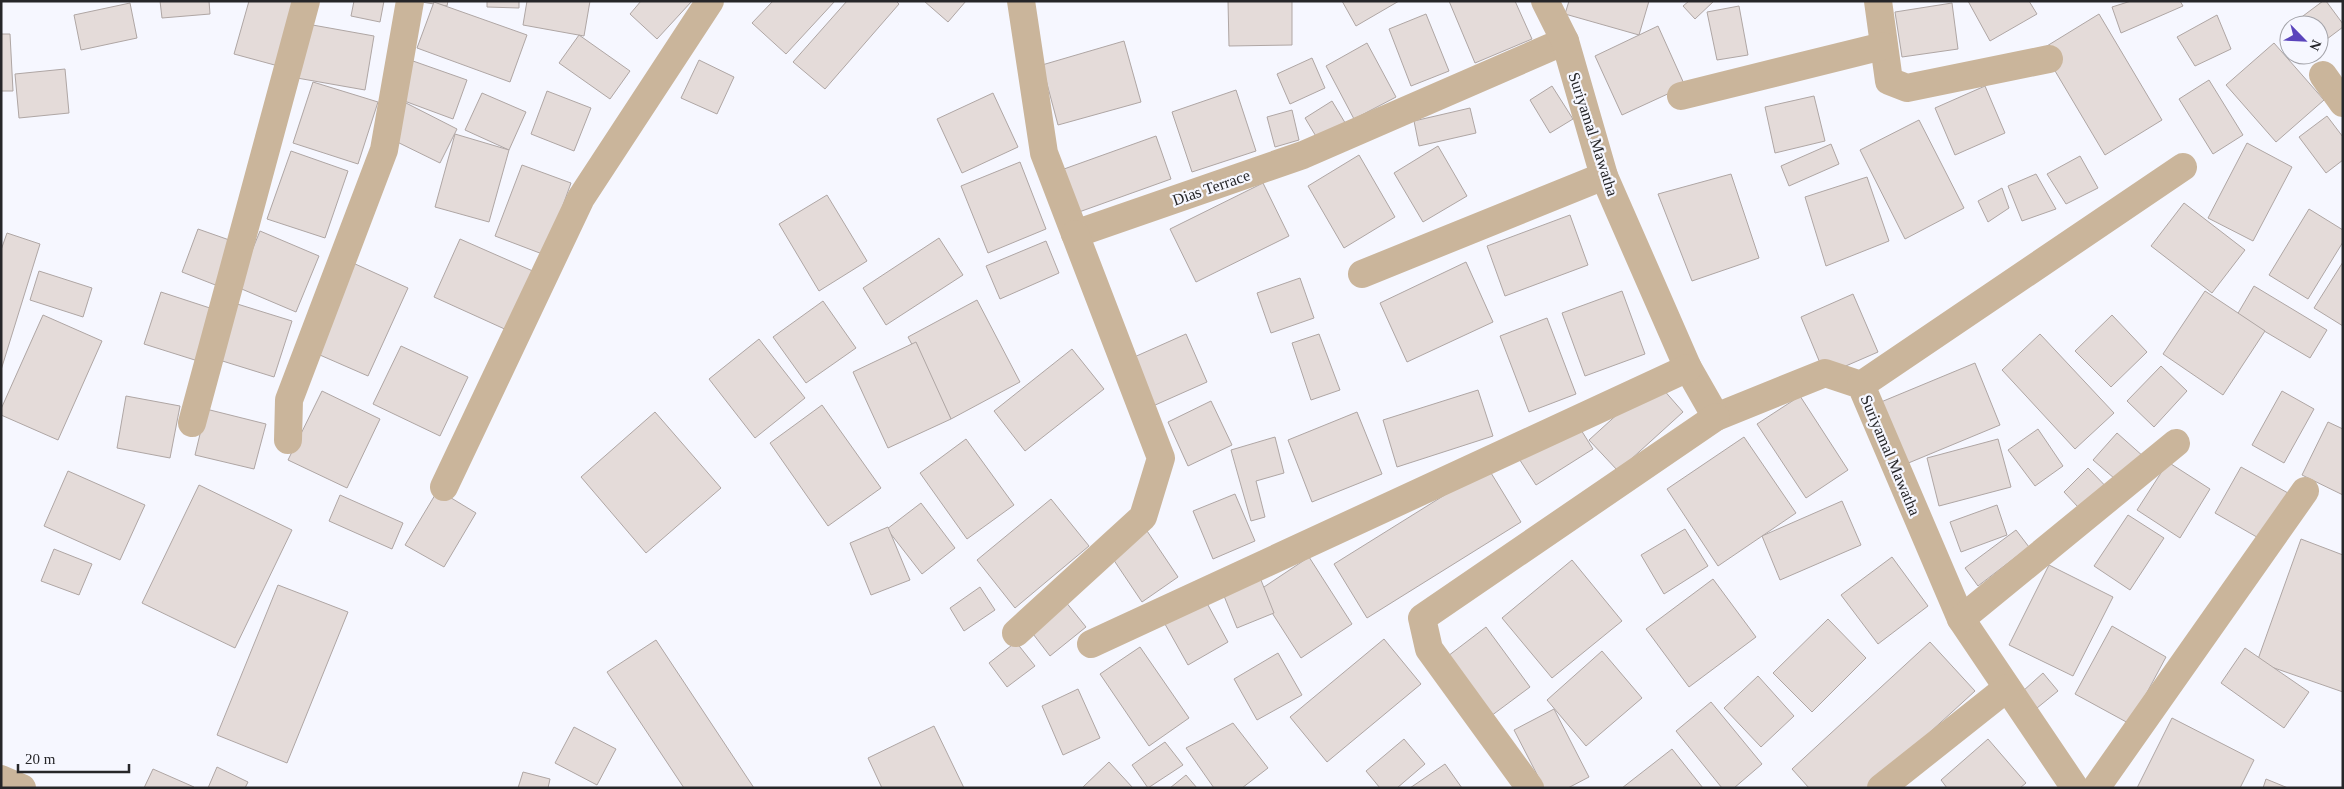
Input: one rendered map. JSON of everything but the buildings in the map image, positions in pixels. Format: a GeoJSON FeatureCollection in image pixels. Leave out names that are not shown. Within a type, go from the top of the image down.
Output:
{"type":"FeatureCollection","features":[{"type":"Feature","properties":{"kind":"street"},"geometry":{"type":"LineString","coordinates":[[192,423],[306,1]]}},
{"type":"Feature","properties":{"kind":"street"},"geometry":{"type":"LineString","coordinates":[[288,440],[289,400],[384,150],[410,1]]}},
{"type":"Feature","properties":{"kind":"street"},"geometry":{"type":"LineString","coordinates":[[444,487],[581,198],[710,1]]}},
{"type":"Feature","properties":{"kind":"street"},"geometry":{"type":"LineString","coordinates":[[1016,633],[1143,517],[1161,458],[1044,153],[1021,1]]}},
{"type":"Feature","properties":{"kind":"street","name":"Suriyamal Mawatha"},"geometry":{"type":"LineString","coordinates":[[1546,1],[1564,41],[1604,176],[1688,368],[1716,417],[1825,373],[1861,385],[1961,619],[2075,788]]}},
{"type":"Feature","properties":{"kind":"street"},"geometry":{"type":"LineString","coordinates":[[1878,1],[1890,81],[1907,88],[2049,59]]}},
{"type":"Feature","properties":{"kind":"street","name":"Dias Terrace"},"geometry":{"type":"LineString","coordinates":[[1075,234],[1303,155],[1564,41]]}},
{"type":"Feature","properties":{"kind":"street"},"geometry":{"type":"LineString","coordinates":[[1681,96],[1884,46]]}},
{"type":"Feature","properties":{"kind":"street"},"geometry":{"type":"LineString","coordinates":[[2323,75],[2343,103]]}},
{"type":"Feature","properties":{"kind":"street"},"geometry":{"type":"LineString","coordinates":[[1861,385],[2183,167]]}},
{"type":"Feature","properties":{"kind":"street"},"geometry":{"type":"LineString","coordinates":[[1362,274],[1604,176]]}},
{"type":"Feature","properties":{"kind":"street"},"geometry":{"type":"LineString","coordinates":[[1091,644],[1688,368]]}},
{"type":"Feature","properties":{"kind":"street"},"geometry":{"type":"LineString","coordinates":[[1530,788],[1429,649],[1422,618],[1716,417]]}},
{"type":"Feature","properties":{"kind":"street"},"geometry":{"type":"LineString","coordinates":[[1961,619],[2176,443]]}},
{"type":"Feature","properties":{"kind":"street"},"geometry":{"type":"LineString","coordinates":[[2096,788],[2305,492]]}},
{"type":"Feature","properties":{"kind":"street"},"geometry":{"type":"LineString","coordinates":[[1881,788],[2007,688]]}},
{"type":"Feature","properties":{"kind":"street"},"geometry":{"type":"LineString","coordinates":[[1,779],[22,788]]}}]}
